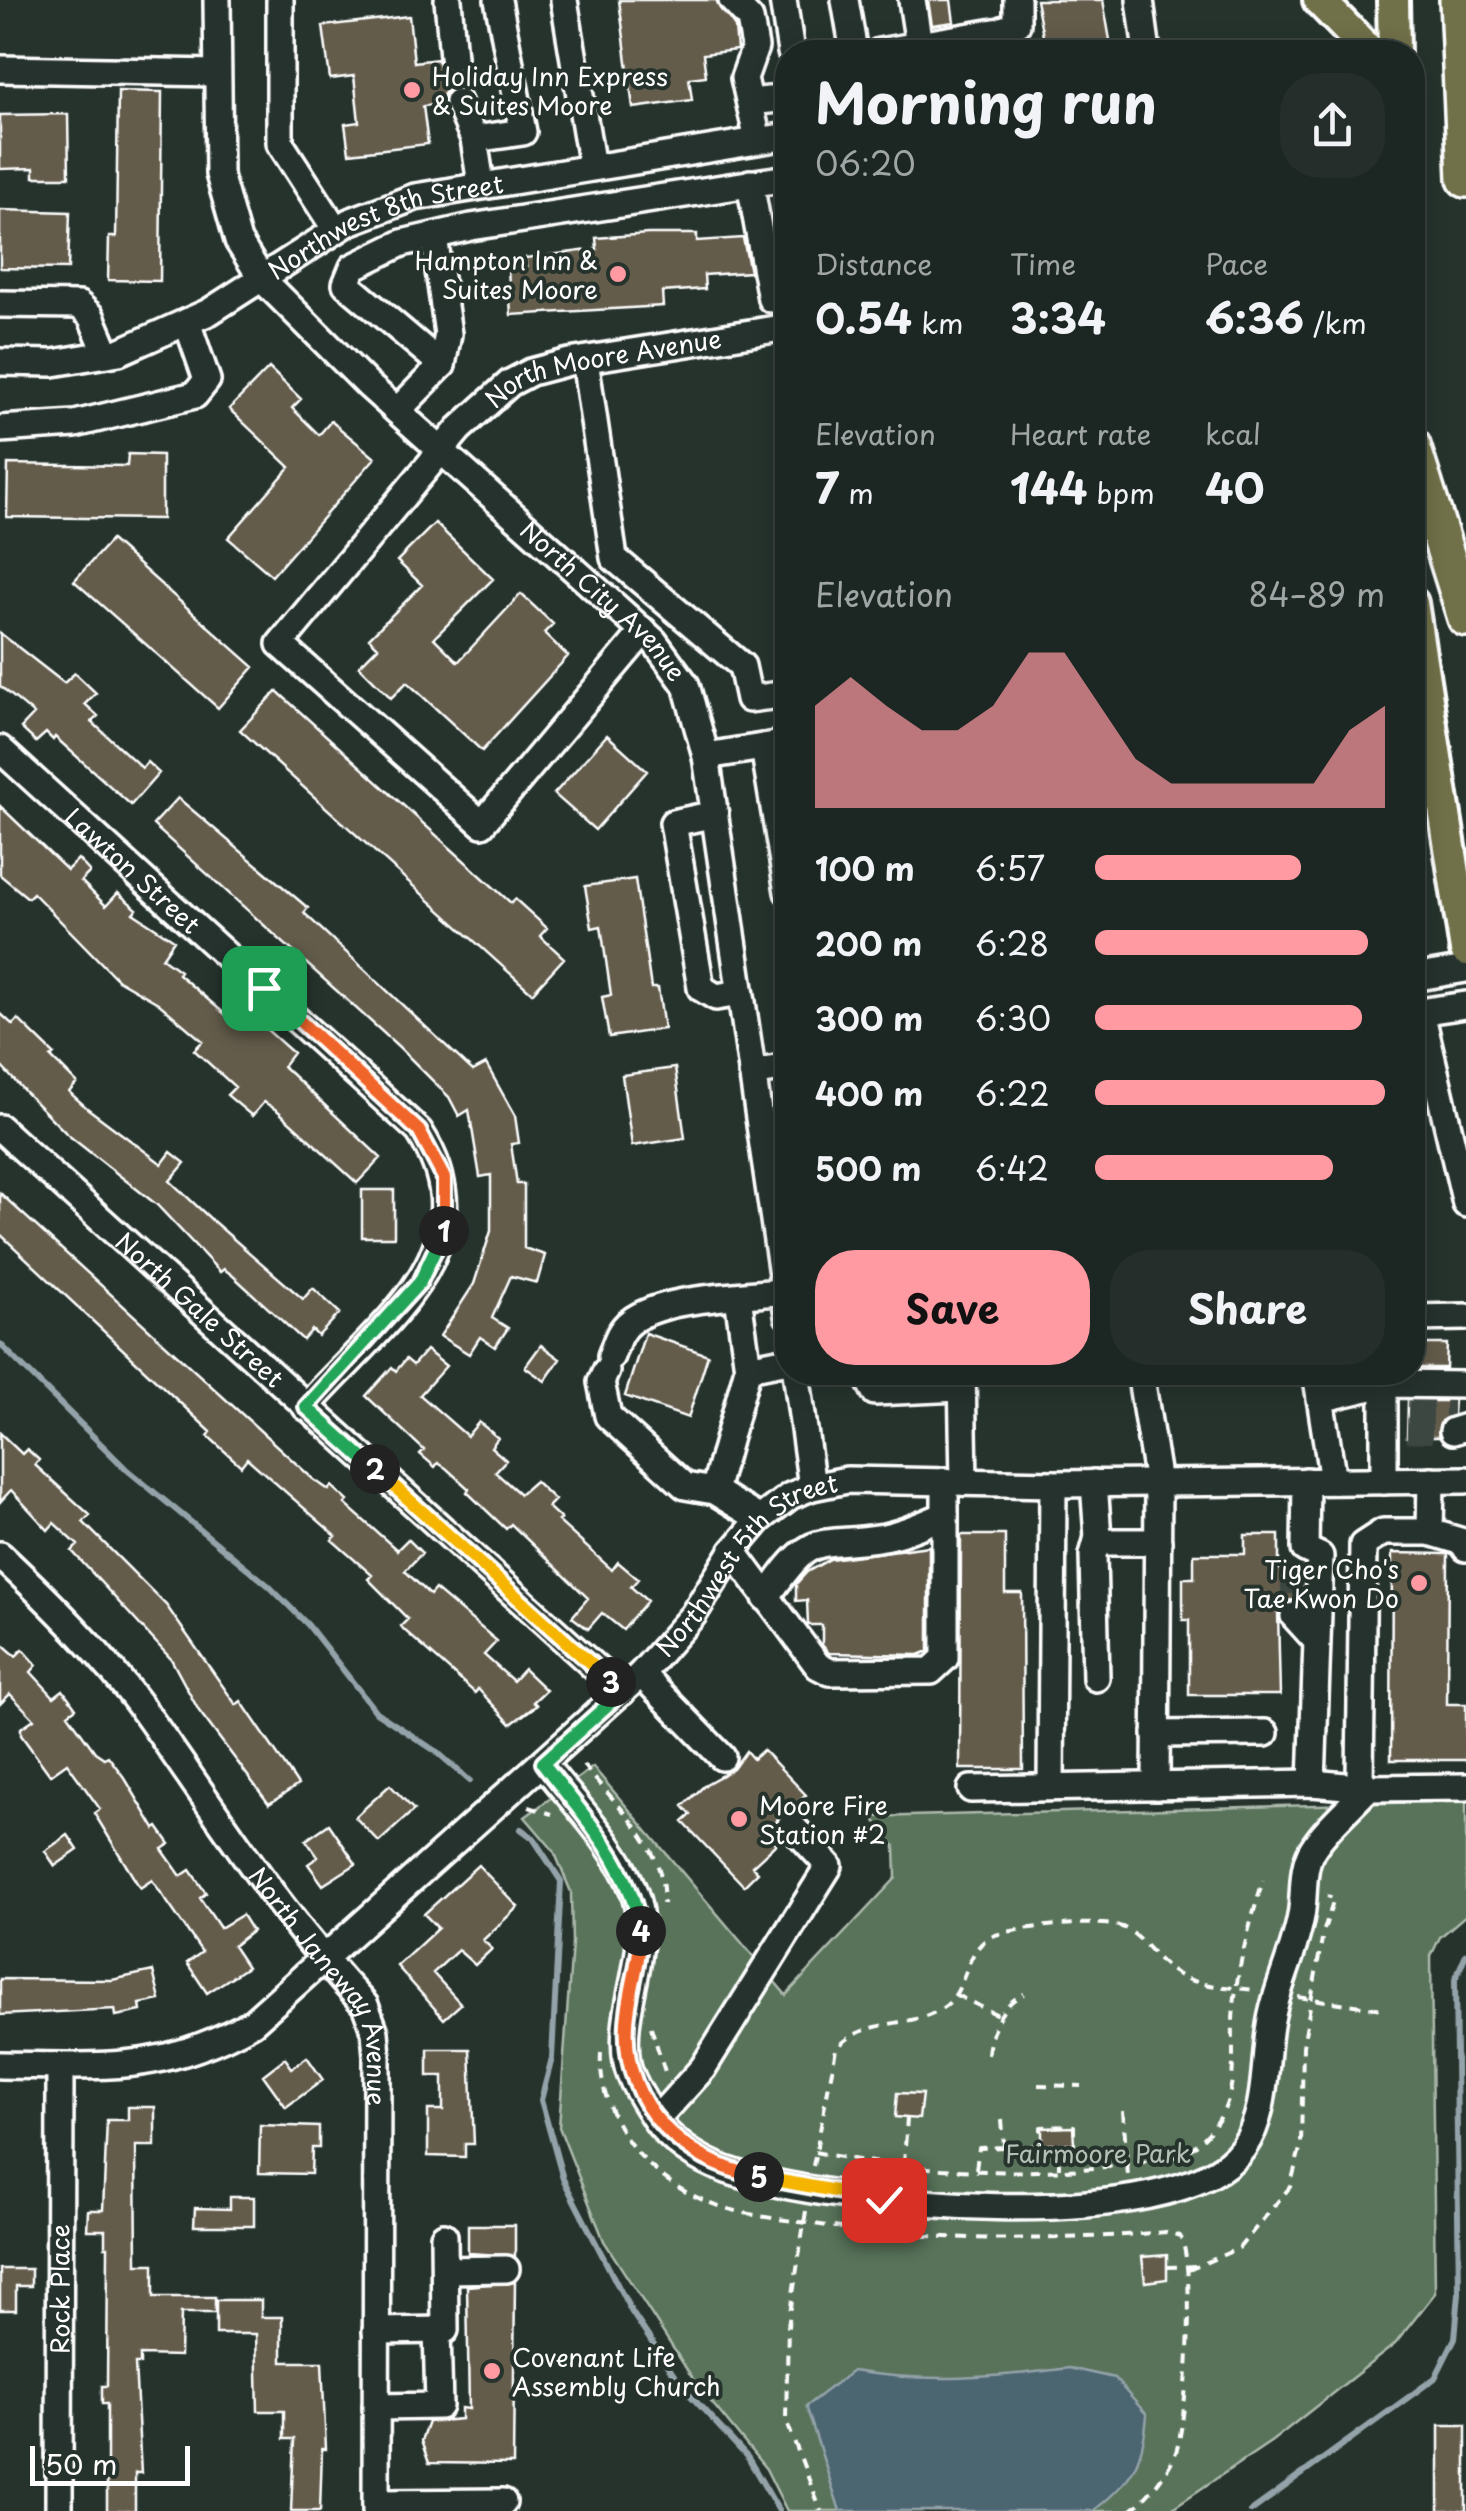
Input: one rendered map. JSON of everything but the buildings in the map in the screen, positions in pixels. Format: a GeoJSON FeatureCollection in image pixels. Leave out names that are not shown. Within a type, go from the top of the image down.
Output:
{"type":"FeatureCollection","features":[{"type":"Feature","properties":{"kind":"highway"},"geometry":{"type":"LineString","coordinates":[[1458,0],[1466,179]]}},
{"type":"Feature","properties":{"kind":"highway"},"geometry":{"type":"LineString","coordinates":[[1425,487],[1466,618]]}},
{"type":"Feature","properties":{"kind":"main road"},"geometry":{"type":"LineString","coordinates":[[1320,0],[1358,40]]}},
{"type":"Feature","properties":{"kind":"main road"},"geometry":{"type":"LineString","coordinates":[[1393,0],[1394,40]]}},
{"type":"Feature","properties":{"kind":"main road"},"geometry":{"type":"LineString","coordinates":[[1425,710],[1466,950]]}},
{"type":"Feature","properties":{"kind":"street","name":"North City Avenue"},"geometry":{"type":"LineString","coordinates":[[216,0],[219,174],[238,241],[262,280],[397,411],[644,630],[686,685],[706,756],[775,1229]]}},
{"type":"Feature","properties":{"kind":"street"},"geometry":{"type":"LineString","coordinates":[[280,0],[280,143],[336,230]]}},
{"type":"Feature","properties":{"kind":"street"},"geometry":{"type":"LineString","coordinates":[[448,0],[453,57]]}},
{"type":"Feature","properties":{"kind":"street"},"geometry":{"type":"LineString","coordinates":[[474,139],[523,132],[498,0]]}},
{"type":"Feature","properties":{"kind":"street"},"geometry":{"type":"LineString","coordinates":[[564,0],[592,167]]}},
{"type":"Feature","properties":{"kind":"street"},"geometry":{"type":"LineString","coordinates":[[732,0],[750,19],[755,47],[744,78],[758,140]]}},
{"type":"Feature","properties":{"kind":"street"},"geometry":{"type":"LineString","coordinates":[[782,0],[789,40]]}},
{"type":"Feature","properties":{"kind":"street"},"geometry":{"type":"LineString","coordinates":[[846,0],[852,40]]}},
{"type":"Feature","properties":{"kind":"street"},"geometry":{"type":"LineString","coordinates":[[912,0],[919,40]]}},
{"type":"Feature","properties":{"kind":"street"},"geometry":{"type":"LineString","coordinates":[[1140,0],[1145,40]]}},
{"type":"Feature","properties":{"kind":"street"},"geometry":{"type":"LineString","coordinates":[[937,40],[1017,12]]}},
{"type":"Feature","properties":{"kind":"street"},"geometry":{"type":"LineString","coordinates":[[0,69],[217,73]]}},
{"type":"Feature","properties":{"kind":"street"},"geometry":{"type":"LineString","coordinates":[[750,102],[775,99]]}},
{"type":"Feature","properties":{"kind":"street"},"geometry":{"type":"LineString","coordinates":[[458,102],[474,139],[481,184]]}},
{"type":"Feature","properties":{"kind":"street","name":"Northwest 8th Street"},"geometry":{"type":"LineString","coordinates":[[0,362],[53,363],[108,354],[187,322],[381,206],[481,184],[775,138]]}},
{"type":"Feature","properties":{"kind":"street"},"geometry":{"type":"LineString","coordinates":[[717,147],[737,186],[771,299],[775,298]]}},
{"type":"Feature","properties":{"kind":"street"},"geometry":{"type":"LineString","coordinates":[[442,365],[346,284],[353,268],[402,243],[434,236],[775,180]]}},
{"type":"Feature","properties":{"kind":"street"},"geometry":{"type":"LineString","coordinates":[[397,411],[442,365],[448,334],[434,236]]}},
{"type":"Feature","properties":{"kind":"street"},"geometry":{"type":"LineString","coordinates":[[0,304],[78,305],[91,316],[108,354]]}},
{"type":"Feature","properties":{"kind":"street"},"geometry":{"type":"LineString","coordinates":[[0,429],[75,424],[195,395],[207,380],[187,322]]}},
{"type":"Feature","properties":{"kind":"street","name":"North Moore Avenue"},"geometry":{"type":"LineString","coordinates":[[644,630],[482,824],[280,644],[441,450],[510,383],[531,372],[584,360],[775,329]]}},
{"type":"Feature","properties":{"kind":"street"},"geometry":{"type":"LineString","coordinates":[[584,360],[614,558],[742,666],[748,699],[775,696]]}},
{"type":"Feature","properties":{"kind":"street"},"geometry":{"type":"LineString","coordinates":[[706,756],[775,745]]}},
{"type":"Feature","properties":{"kind":"street","name":"Lawton Street"},"geometry":{"type":"LineString","coordinates":[[0,749],[419,1131],[437,1158],[447,1202],[443,1235],[433,1260],[411,1292],[306,1407]]}},
{"type":"Feature","properties":{"kind":"street"},"geometry":{"type":"LineString","coordinates":[[715,814],[673,823],[700,988],[716,996],[740,994]]}},
{"type":"Feature","properties":{"kind":"street"},"geometry":{"type":"LineString","coordinates":[[1425,972],[1466,969]]}},
{"type":"Feature","properties":{"kind":"street"},"geometry":{"type":"LineString","coordinates":[[1425,1012],[1466,1005]]}},
{"type":"Feature","properties":{"kind":"street"},"geometry":{"type":"LineString","coordinates":[[1425,1044],[1466,1204]]}},
{"type":"Feature","properties":{"kind":"street"},"geometry":{"type":"LineString","coordinates":[[752,1073],[775,1069]]}},
{"type":"Feature","properties":{"kind":"street","name":"North Gale Street"},"geometry":{"type":"LineString","coordinates":[[0,1128],[622,1692]]}},
{"type":"Feature","properties":{"kind":"street"},"geometry":{"type":"LineString","coordinates":[[714,1491],[748,1368],[738,1297]]}},
{"type":"Feature","properties":{"kind":"street"},"geometry":{"type":"LineString","coordinates":[[760,1518],[714,1491],[686,1486],[608,1416],[601,1382],[620,1334],[631,1321],[663,1307],[738,1297],[775,1302]]}},
{"type":"Feature","properties":{"kind":"street"},"geometry":{"type":"LineString","coordinates":[[1425,1318],[1466,1316]]}},
{"type":"Feature","properties":{"kind":"street"},"geometry":{"type":"LineString","coordinates":[[748,1368],[775,1363]]}},
{"type":"Feature","properties":{"kind":"street"},"geometry":{"type":"LineString","coordinates":[[1425,1384],[1466,1385]]}},
{"type":"Feature","properties":{"kind":"street"},"geometry":{"type":"LineString","coordinates":[[798,1385],[812,1487]]}},
{"type":"Feature","properties":{"kind":"street"},"geometry":{"type":"LineString","coordinates":[[871,1385],[875,1392],[925,1385]]}},
{"type":"Feature","properties":{"kind":"street"},"geometry":{"type":"LineString","coordinates":[[733,1551],[818,1666],[830,1672],[931,1671],[946,1658],[945,1515],[954,1481],[961,1385]]}},
{"type":"Feature","properties":{"kind":"street"},"geometry":{"type":"LineString","coordinates":[[1142,1385],[1158,1482],[1156,1786]]}},
{"type":"Feature","properties":{"kind":"street"},"geometry":{"type":"LineString","coordinates":[[1333,1481],[1318,1386],[1351,1385]]}},
{"type":"Feature","properties":{"kind":"street"},"geometry":{"type":"LineString","coordinates":[[1384,1385],[1395,1421],[1384,1481]]}},
{"type":"Feature","properties":{"kind":"street","name":"Northwest 5th Street"},"geometry":{"type":"LineString","coordinates":[[0,2066],[128,2066],[205,2047],[253,2022],[641,1674],[693,1615],[733,1551],[760,1518],[790,1496],[812,1487],[847,1480],[1053,1484],[1466,1480]]}},
{"type":"Feature","properties":{"kind":"street"},"geometry":{"type":"LineString","coordinates":[[1430,1532],[1431,1480]]}},
{"type":"Feature","properties":{"kind":"street"},"geometry":{"type":"LineString","coordinates":[[1306,1482],[1299,1559],[1320,1556],[1320,1628],[1314,1638],[1312,1783]]}},
{"type":"Feature","properties":{"kind":"street"},"geometry":{"type":"LineString","coordinates":[[1094,1483],[1098,1536],[1093,1554],[1096,1678]]}},
{"type":"Feature","properties":{"kind":"street"},"geometry":{"type":"LineString","coordinates":[[1051,1788],[1053,1484]]}},
{"type":"Feature","properties":{"kind":"street"},"geometry":{"type":"LineString","coordinates":[[766,1598],[790,1563],[814,1543],[885,1536],[945,1515]]}},
{"type":"Feature","properties":{"kind":"street"},"geometry":{"type":"LineString","coordinates":[[1368,1788],[1360,1778],[1363,1545],[1382,1532],[1430,1532],[1463,1542],[1466,1548]]}},
{"type":"Feature","properties":{"kind":"street"},"geometry":{"type":"LineString","coordinates":[[1098,1536],[1102,1542],[1158,1542]]}},
{"type":"Feature","properties":{"kind":"street","name":"North Janeway Avenue"},"geometry":{"type":"LineString","coordinates":[[0,1555],[76,1628],[133,1697],[300,1936],[364,2005],[376,2032],[376,2507]]}},
{"type":"Feature","properties":{"kind":"street"},"geometry":{"type":"LineString","coordinates":[[1294,1616],[1314,1638]]}},
{"type":"Feature","properties":{"kind":"street"},"geometry":{"type":"LineString","coordinates":[[641,1674],[722,1757]]}},
{"type":"Feature","properties":{"kind":"street"},"geometry":{"type":"LineString","coordinates":[[1156,1734],[1265,1734]]}},
{"type":"Feature","properties":{"kind":"street"},"geometry":{"type":"LineString","coordinates":[[543,1763],[616,1857],[635,1893],[641,1933],[627,2020],[627,2066],[656,2120],[677,2144],[726,2170],[884,2200],[969,2206],[1062,2205],[1170,2193],[1208,2180],[1242,2150],[1258,2119],[1274,1993],[1300,1920],[1313,1849],[1368,1788]]}},
{"type":"Feature","properties":{"kind":"street"},"geometry":{"type":"LineString","coordinates":[[970,1789],[1312,1783],[1368,1788],[1466,1788]]}},
{"type":"Feature","properties":{"kind":"street"},"geometry":{"type":"LineString","coordinates":[[656,2120],[702,2068],[829,1866],[791,1825]]}},
{"type":"Feature","properties":{"kind":"street","name":"Rock Place"},"geometry":{"type":"LineString","coordinates":[[60,2066],[60,2511]]}},
{"type":"Feature","properties":{"kind":"street"},"geometry":{"type":"LineString","coordinates":[[376,2330],[446,2330],[444,2236]]}},
{"type":"Feature","properties":{"kind":"street"},"geometry":{"type":"LineString","coordinates":[[445,2270],[506,2270]]}},
{"type":"Feature","properties":{"kind":"street"},"geometry":{"type":"LineString","coordinates":[[376,2407],[438,2406],[437,2330]]}},
{"type":"Feature","properties":{"kind":"street"},"geometry":{"type":"LineString","coordinates":[[376,2507],[503,2502]]}},
{"type":"Feature","properties":{"kind":"path"},"geometry":{"type":"LineString","coordinates":[[524,1808],[534,1806],[557,1817]]}},
{"type":"Feature","properties":{"kind":"path"},"geometry":{"type":"LineString","coordinates":[[815,2152],[904,2164],[976,2168],[1127,2164],[1180,2156],[1207,2135],[1223,2112],[1232,2080],[1237,1988],[1263,1880]]}},
{"type":"Feature","properties":{"kind":"path"},"geometry":{"type":"LineString","coordinates":[[1167,2267],[1202,2266],[1240,2248],[1290,2187],[1301,2144],[1303,2046],[1310,1998],[1334,1898],[1315,1892]]}},
{"type":"Feature","properties":{"kind":"path"},"geometry":{"type":"LineString","coordinates":[[812,2174],[836,2049],[849,2035],[876,2024],[937,2012],[956,1995],[974,1952],[992,1937],[1105,1924],[1126,1928],[1172,1972],[1207,1985],[1260,1991]]}},
{"type":"Feature","properties":{"kind":"path"},"geometry":{"type":"LineString","coordinates":[[988,2054],[1000,2016],[1010,2001],[1024,1994]]}},
{"type":"Feature","properties":{"kind":"path"},"geometry":{"type":"LineString","coordinates":[[956,1995],[1000,2016]]}},
{"type":"Feature","properties":{"kind":"path"},"geometry":{"type":"LineString","coordinates":[[1287,1995],[1382,2010]]}},
{"type":"Feature","properties":{"kind":"path"},"geometry":{"type":"LineString","coordinates":[[602,2042],[599,2080],[610,2116],[638,2154],[701,2200],[752,2214],[950,2240],[1040,2241],[1166,2232],[1180,2236],[1189,2268],[1182,2420],[1175,2456],[1130,2511]]}},
{"type":"Feature","properties":{"kind":"path"},"geometry":{"type":"LineString","coordinates":[[1038,2084],[1081,2086]]}},
{"type":"Feature","properties":{"kind":"path"},"geometry":{"type":"LineString","coordinates":[[1123,2111],[1129,2187]]}},
{"type":"Feature","properties":{"kind":"path"},"geometry":{"type":"LineString","coordinates":[[904,2164],[907,2118]]}},
{"type":"Feature","properties":{"kind":"path"},"geometry":{"type":"LineString","coordinates":[[1002,2120],[1004,2145]]}},
{"type":"Feature","properties":{"kind":"path"},"geometry":{"type":"LineString","coordinates":[[976,2168],[979,2148],[1074,2144],[1074,2126],[1042,2127],[1042,2144]]}},
{"type":"Feature","properties":{"kind":"path"},"geometry":{"type":"LineString","coordinates":[[1059,2144],[1059,2168]]}},
{"type":"Feature","properties":{"kind":"path"},"geometry":{"type":"LineString","coordinates":[[805,2222],[788,2326],[786,2420],[821,2511]]}},
{"type":"Feature","properties":{"kind":"path"},"geometry":{"type":"LineString","coordinates":[[1133,2223],[1134,2234]]}},
{"type":"Feature","properties":{"kind":"green space","name":"Fairmoore Park"},"geometry":{"type":"Polygon","coordinates":[[[593,1767],[786,1995],[896,1878],[895,1846],[872,1817],[1466,1801],[1466,1915],[1440,1937],[1431,1956],[1435,2293],[1395,2344],[1272,2441],[1168,2511],[787,2511],[766,2469],[695,2382],[604,2241],[559,2127],[572,1943],[571,1892],[554,1851],[525,1817],[593,1767]]]}},
{"type":"Feature","properties":{"kind":"water"},"geometry":{"type":"Polygon","coordinates":[[[1069,2368],[1114,2378],[1147,2415],[1133,2470],[1093,2511],[840,2511],[806,2406],[852,2371],[960,2378],[1069,2368]]]}},
{"type":"Feature","properties":{"kind":"waterway"},"geometry":{"type":"LineString","coordinates":[[0,1344],[126,1469],[269,1586],[308,1625],[376,1712],[437,1752],[470,1781]]}},
{"type":"Feature","properties":{"kind":"waterway"},"geometry":{"type":"LineString","coordinates":[[521,1829],[533,1838],[561,1881],[552,2058],[541,2100],[563,2179],[631,2311],[679,2383],[748,2458],[779,2511]]}},
{"type":"Feature","properties":{"kind":"waterway"},"geometry":{"type":"LineString","coordinates":[[1251,2511],[1435,2378],[1455,2338],[1459,2293],[1455,1980],[1466,1954]]}},
{"type":"Feature","properties":{"kind":"tunnel"},"geometry":{"type":"LineString","coordinates":[[453,57],[458,102]]}},
{"type":"Feature","properties":{"kind":"tunnel"},"geometry":{"type":"LineString","coordinates":[[1408,1412],[1453,1413]]}},
{"type":"Feature","properties":{"kind":"tunnel"},"geometry":{"type":"LineString","coordinates":[[1407,1430],[1453,1431]]}},
{"type":"Feature","properties":{"kind":"tunnel"},"geometry":{"type":"LineString","coordinates":[[1293,1569],[1294,1616]]}},
{"type":"Feature","properties":{"kind":"place","name":"Holiday Inn Express & Suites Moore"},"geometry":{"type":"Point","coordinates":[412,90]}},
{"type":"Feature","properties":{"kind":"place","name":"Hampton Inn & Suites Moore"},"geometry":{"type":"Point","coordinates":[618,274]}},
{"type":"Feature","properties":{"kind":"place","name":"Tiger Cho's Tae Kwon Do"},"geometry":{"type":"Point","coordinates":[1419,1583]}},
{"type":"Feature","properties":{"kind":"place","name":"Moore Fire Station #2"},"geometry":{"type":"Point","coordinates":[739,1819]}},
{"type":"Feature","properties":{"kind":"place","name":"Covenant Life Assembly Church"},"geometry":{"type":"Point","coordinates":[492,2371]}},
{"type":"Feature","properties":{"kind":"route"},"geometry":{"type":"LineString","coordinates":[[264,988],[419,1131],[437,1158],[447,1202],[442,1239],[420,1282],[306,1407],[622,1692],[543,1763],[616,1857],[635,1893],[641,1933],[627,2020],[627,2066],[656,2120],[677,2144],[704,2159],[726,2170],[884,2200]]}}]}
